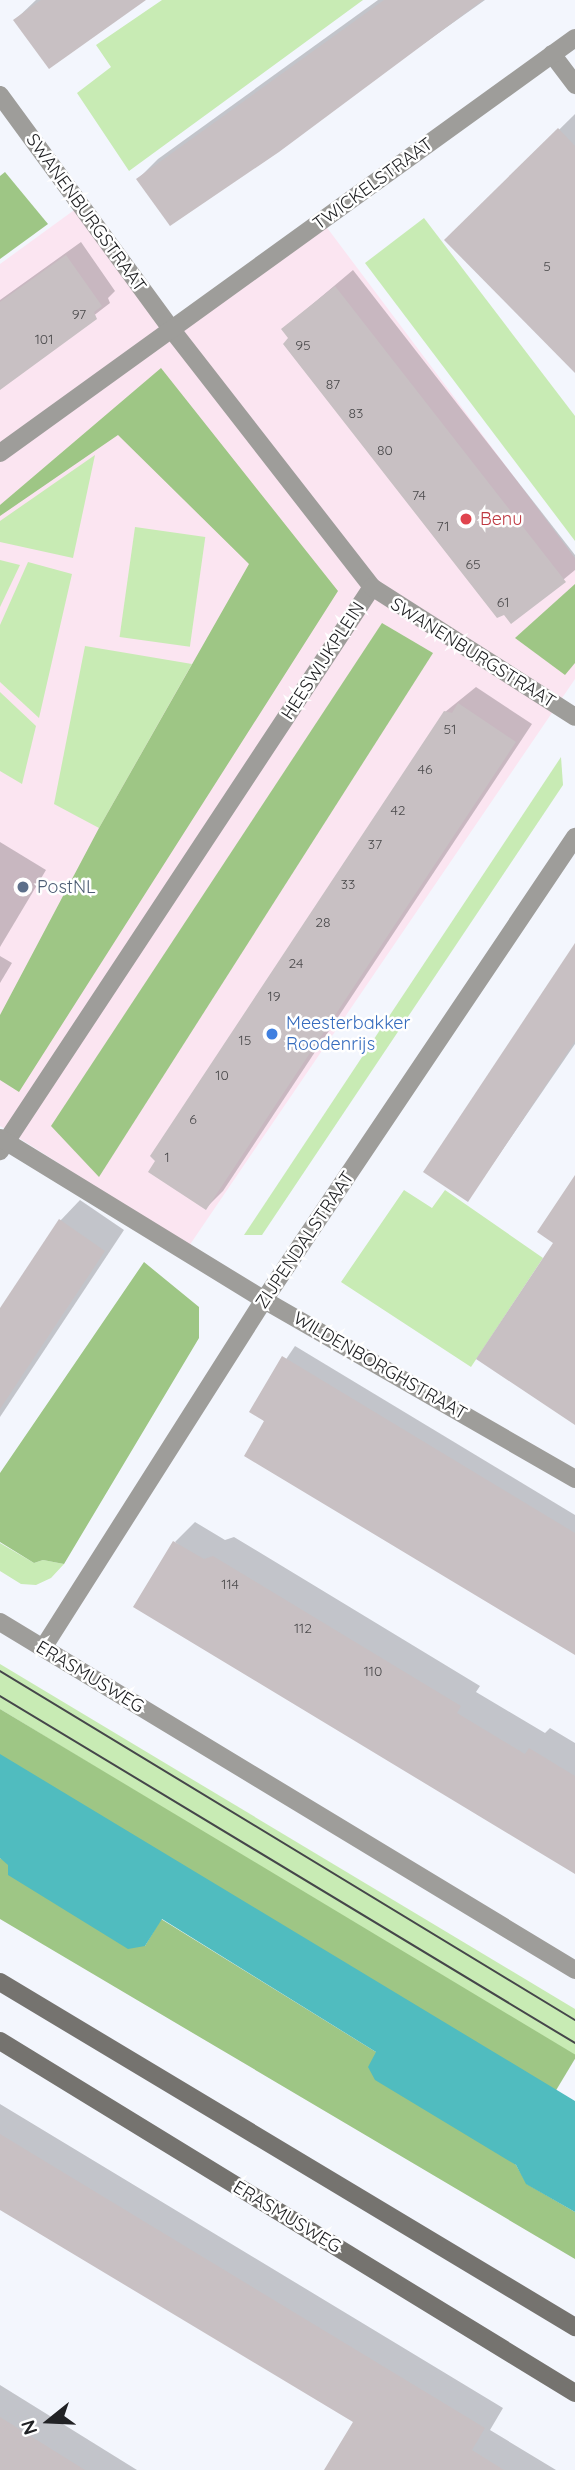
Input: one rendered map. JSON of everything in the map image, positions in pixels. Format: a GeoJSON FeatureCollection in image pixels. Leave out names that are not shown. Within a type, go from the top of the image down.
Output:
{"type":"FeatureCollection","features":[{"type":"Feature","properties":{"kind":"main road"},"geometry":{"type":"LineString","coordinates":[[0,1982],[575,2327]]}},
{"type":"Feature","properties":{"kind":"main road","name":"ERASMUSWEG"},"geometry":{"type":"LineString","coordinates":[[0,2041],[575,2392]]}},
{"type":"Feature","properties":{"kind":"street","name":"TWICKELSTRAAT"},"geometry":{"type":"LineString","coordinates":[[172,330],[575,38]]}},
{"type":"Feature","properties":{"kind":"street"},"geometry":{"type":"LineString","coordinates":[[552,54],[575,85]]}},
{"type":"Feature","properties":{"kind":"street","name":"SWANENBURGSTRAAT"},"geometry":{"type":"LineString","coordinates":[[0,95],[172,330]]}},
{"type":"Feature","properties":{"kind":"street"},"geometry":{"type":"LineString","coordinates":[[0,453],[172,330]]}},
{"type":"Feature","properties":{"kind":"street","name":"HEESWIJKPLEIN"},"geometry":{"type":"LineString","coordinates":[[2,1144],[372,587],[172,330]]}},
{"type":"Feature","properties":{"kind":"street","name":"SWANENBURGSTRAAT"},"geometry":{"type":"LineString","coordinates":[[372,587],[575,718]]}},
{"type":"Feature","properties":{"kind":"street","name":"ZIJPENDALSTRAAT"},"geometry":{"type":"LineString","coordinates":[[43,1648],[264,1300],[575,837]]}},
{"type":"Feature","properties":{"kind":"street","name":"WILDENBORGHSTRAAT"},"geometry":{"type":"LineString","coordinates":[[2,1144],[264,1300],[575,1479]]}},
{"type":"Feature","properties":{"kind":"street","name":"ERASMUSWEG"},"geometry":{"type":"LineString","coordinates":[[0,1622],[575,1970]]}},
{"type":"Feature","properties":{"kind":"shaded area"},"geometry":{"type":"Polygon","coordinates":[[[77,208],[167,328],[322,221],[575,558],[575,679],[189,1246],[0,1126],[0,264],[77,208]]]}},
{"type":"Feature","properties":{"kind":"green space"},"geometry":{"type":"Polygon","coordinates":[[[162,0],[363,0],[129,171],[77,93],[111,67],[96,45],[162,0]]]}},
{"type":"Feature","properties":{"kind":"green space"},"geometry":{"type":"Polygon","coordinates":[[[5,172],[48,224],[0,259],[0,176],[5,172]]]}},
{"type":"Feature","properties":{"kind":"green space"},"geometry":{"type":"Polygon","coordinates":[[[424,218],[575,416],[575,541],[365,263],[424,218]]]}},
{"type":"Feature","properties":{"kind":"green space"},"geometry":{"type":"Polygon","coordinates":[[[161,368],[338,591],[19,1092],[0,1080],[0,1015],[99,828],[249,564],[118,435],[0,516],[0,505],[161,368]]]}},
{"type":"Feature","properties":{"kind":"green space"},"geometry":{"type":"Polygon","coordinates":[[[95,455],[73,558],[0,542],[0,521],[95,455]]]}},
{"type":"Feature","properties":{"kind":"green space"},"geometry":{"type":"Polygon","coordinates":[[[135,527],[205,537],[190,647],[120,637],[135,527]]]}},
{"type":"Feature","properties":{"kind":"green space"},"geometry":{"type":"Polygon","coordinates":[[[0,560],[20,565],[0,607],[0,560]]]}},
{"type":"Feature","properties":{"kind":"green space"},"geometry":{"type":"Polygon","coordinates":[[[28,562],[72,574],[39,718],[0,682],[0,625],[28,562]]]}},
{"type":"Feature","properties":{"kind":"green space"},"geometry":{"type":"Polygon","coordinates":[[[575,584],[575,663],[565,675],[515,638],[575,584]]]}},
{"type":"Feature","properties":{"kind":"green space"},"geometry":{"type":"Polygon","coordinates":[[[382,623],[433,653],[99,1177],[51,1126],[382,623]]]}},
{"type":"Feature","properties":{"kind":"green space"},"geometry":{"type":"Polygon","coordinates":[[[85,646],[192,664],[99,828],[54,804],[85,646]]]}},
{"type":"Feature","properties":{"kind":"green space"},"geometry":{"type":"Polygon","coordinates":[[[0,692],[36,726],[22,784],[0,771],[0,692]]]}},
{"type":"Feature","properties":{"kind":"green space"},"geometry":{"type":"Polygon","coordinates":[[[561,757],[563,785],[262,1235],[244,1235],[561,757]]]}},
{"type":"Feature","properties":{"kind":"green space"},"geometry":{"type":"Polygon","coordinates":[[[404,1190],[432,1208],[445,1190],[543,1258],[471,1367],[341,1282],[404,1190]]]}},
{"type":"Feature","properties":{"kind":"green space"},"geometry":{"type":"Polygon","coordinates":[[[144,1262],[199,1307],[199,1338],[64,1564],[43,1560],[34,1563],[0,1542],[0,1473],[144,1262]]]}},
{"type":"Feature","properties":{"kind":"green space"},"geometry":{"type":"Polygon","coordinates":[[[0,1543],[34,1563],[43,1560],[64,1564],[51,1578],[36,1585],[21,1584],[0,1571],[0,1543]]]}},
{"type":"Feature","properties":{"kind":"green space"},"geometry":{"type":"Polygon","coordinates":[[[0,1664],[575,2009],[575,2059],[0,1709],[0,1664]]]}},
{"type":"Feature","properties":{"kind":"green space"},"geometry":{"type":"Polygon","coordinates":[[[0,1709],[575,2054],[554,2094],[0,1761],[0,1709]]]}},
{"type":"Feature","properties":{"kind":"green space"},"geometry":{"type":"Polygon","coordinates":[[[0,1858],[145,1946],[161,1919],[376,2052],[516,2165],[527,2184],[575,2212],[575,2259],[0,1919],[0,1858]]]}},
{"type":"Feature","properties":{"kind":"water"},"geometry":{"type":"Polygon","coordinates":[[[0,1754],[575,2101],[575,2212],[526,2184],[516,2165],[375,2080],[368,2067],[376,2052],[162,1919],[145,1946],[128,1949],[8,1875],[8,1865],[0,1858],[0,1754]]]}},
{"type":"Feature","properties":{"kind":"building"},"geometry":{"type":"Polygon","coordinates":[[[41,0],[146,0],[49,69],[13,20],[41,0]]]}},
{"type":"Feature","properties":{"kind":"building"},"geometry":{"type":"Polygon","coordinates":[[[384,0],[483,0],[279,152],[170,226],[136,179],[384,0]]]}},
{"type":"Feature","properties":{"kind":"building"},"geometry":{"type":"Polygon","coordinates":[[[558,128],[575,146],[575,373],[444,240],[558,128]]]}},
{"type":"Feature","properties":{"kind":"building"},"geometry":{"type":"Polygon","coordinates":[[[66,255],[102,306],[94,312],[97,319],[0,390],[0,302],[66,255]]]}},
{"type":"Feature","properties":{"kind":"building"},"geometry":{"type":"Polygon","coordinates":[[[335,286],[566,582],[511,624],[504,615],[497,618],[283,344],[288,338],[281,329],[335,286]]]}},
{"type":"Feature","properties":{"kind":"building"},"geometry":{"type":"Polygon","coordinates":[[[458,703],[516,742],[206,1210],[148,1172],[155,1161],[150,1156],[444,711],[452,713],[458,703]]]}},
{"type":"Feature","properties":{"kind":"building"},"geometry":{"type":"Polygon","coordinates":[[[575,943],[575,1041],[468,1202],[423,1172],[575,943]]]}},
{"type":"Feature","properties":{"kind":"building"},"geometry":{"type":"Polygon","coordinates":[[[575,1175],[575,1425],[476,1359],[553,1243],[537,1232],[575,1175]]]}},
{"type":"Feature","properties":{"kind":"building"},"geometry":{"type":"Polygon","coordinates":[[[59,1219],[105,1251],[0,1409],[0,1308],[59,1219]]]}},
{"type":"Feature","properties":{"kind":"building"},"geometry":{"type":"Polygon","coordinates":[[[282,1356],[575,1533],[575,1655],[244,1456],[264,1421],[249,1412],[282,1356]]]}},
{"type":"Feature","properties":{"kind":"building"},"geometry":{"type":"Polygon","coordinates":[[[173,1541],[204,1559],[213,1556],[461,1706],[457,1713],[525,1754],[529,1748],[575,1776],[575,1874],[133,1607],[173,1541]]]}},
{"type":"Feature","properties":{"kind":"building"},"geometry":{"type":"Polygon","coordinates":[[[0,2134],[485,2428],[472,2450],[504,2470],[324,2470],[353,2422],[0,2210],[0,2134]]]}},
{"type":"Feature","properties":{"kind":"building"},"geometry":{"type":"Polygon","coordinates":[[[0,2417],[85,2470],[0,2470],[0,2417]]]}},
{"type":"Feature","properties":{"kind":"tram line"},"geometry":{"type":"LineString","coordinates":[[0,1671],[575,2020]]}},
{"type":"Feature","properties":{"kind":"tram line"},"geometry":{"type":"LineString","coordinates":[[0,1696],[575,2043]]}},
{"type":"Feature","properties":{"kind":"place","name":"Benu"},"geometry":{"type":"Point","coordinates":[466,519]}},
{"type":"Feature","properties":{"kind":"place","name":"PostNL"},"geometry":{"type":"Point","coordinates":[23,887]}},
{"type":"Feature","properties":{"kind":"place","name":"Meesterbakker Roodenrijs"},"geometry":{"type":"Point","coordinates":[272,1034]}}]}
